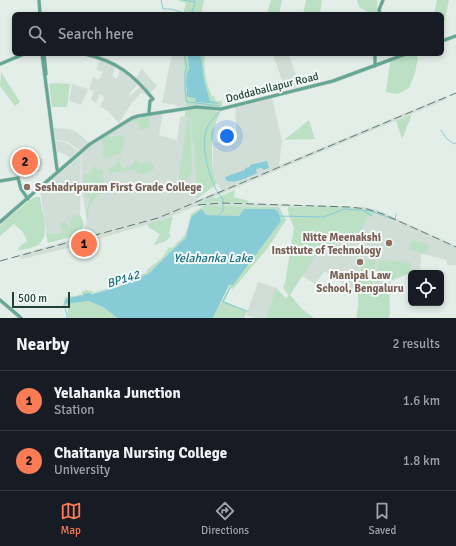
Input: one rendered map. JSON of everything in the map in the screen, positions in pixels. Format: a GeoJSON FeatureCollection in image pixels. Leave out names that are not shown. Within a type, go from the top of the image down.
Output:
{"type":"FeatureCollection","features":[{"type":"Feature","properties":{"kind":"main road"},"geometry":{"type":"LineString","coordinates":[[40,0],[40,12]]}},
{"type":"Feature","properties":{"kind":"main road"},"geometry":{"type":"LineString","coordinates":[[380,12],[383,0]]}},
{"type":"Feature","properties":{"kind":"main road"},"geometry":{"type":"LineString","coordinates":[[444,39],[456,36]]}},
{"type":"Feature","properties":{"kind":"main road"},"geometry":{"type":"LineString","coordinates":[[0,64],[19,56]]}},
{"type":"Feature","properties":{"kind":"main road"},"geometry":{"type":"LineString","coordinates":[[43,56],[58,170]]}},
{"type":"Feature","properties":{"kind":"main road"},"geometry":{"type":"LineString","coordinates":[[95,56],[115,64],[135,78],[144,87],[154,100],[150,101],[149,112]]}},
{"type":"Feature","properties":{"kind":"main road"},"geometry":{"type":"LineString","coordinates":[[375,56],[375,66]]}},
{"type":"Feature","properties":{"kind":"main road","name":"Doddaballapur Road"},"geometry":{"type":"LineString","coordinates":[[375,66],[398,56]]}},
{"type":"Feature","properties":{"kind":"main road","name":"Doddaballapur Road"},"geometry":{"type":"LineString","coordinates":[[0,221],[90,144],[138,114],[191,106],[227,106],[332,80],[401,56]]}},
{"type":"Feature","properties":{"kind":"main road","name":"Doddaballapur Road"},"geometry":{"type":"LineString","coordinates":[[125,121],[138,116],[204,106]]}},
{"type":"Feature","properties":{"kind":"main road"},"geometry":{"type":"LineString","coordinates":[[0,182],[16,178],[27,198]]}},
{"type":"Feature","properties":{"kind":"main road"},"geometry":{"type":"LineString","coordinates":[[0,301],[20,318]]}},
{"type":"Feature","properties":{"kind":"shaded area"},"geometry":{"type":"Polygon","coordinates":[[[172,56],[184,56],[184,87],[186,106],[177,107],[177,105],[162,103],[172,56]]]}},
{"type":"Feature","properties":{"kind":"shaded area"},"geometry":{"type":"Polygon","coordinates":[[[274,56],[290,56],[300,87],[285,89],[274,56]]]}},
{"type":"Feature","properties":{"kind":"shaded area"},"geometry":{"type":"Polygon","coordinates":[[[100,59],[116,66],[112,76],[117,79],[120,69],[139,83],[129,94],[130,96],[141,86],[153,100],[150,100],[150,98],[145,94],[141,93],[131,104],[119,123],[109,112],[100,106],[105,97],[100,94],[96,103],[91,100],[94,91],[89,89],[93,77],[99,80],[103,72],[96,69],[100,59]]]}},
{"type":"Feature","properties":{"kind":"shaded area"},"geometry":{"type":"Polygon","coordinates":[[[142,69],[157,86],[150,93],[136,78],[142,69]]]}},
{"type":"Feature","properties":{"kind":"shaded area"},"geometry":{"type":"Polygon","coordinates":[[[72,84],[88,89],[81,105],[69,101],[72,84]]]}},
{"type":"Feature","properties":{"kind":"shaded area"},"geometry":{"type":"Polygon","coordinates":[[[446,96],[447,99],[197,204],[208,202],[364,207],[378,210],[456,246],[456,265],[447,265],[447,260],[421,254],[420,270],[408,270],[408,274],[391,281],[390,284],[372,287],[359,275],[358,294],[325,271],[315,284],[302,276],[345,210],[376,213],[351,208],[205,205],[194,207],[159,221],[61,250],[22,259],[18,255],[83,236],[81,234],[87,222],[81,184],[82,153],[104,136],[105,149],[121,138],[122,135],[108,137],[108,133],[133,118],[163,113],[159,135],[177,140],[180,119],[182,117],[191,118],[196,185],[199,185],[199,194],[195,201],[221,190],[213,173],[213,142],[231,144],[232,135],[237,135],[235,106],[272,97],[282,141],[280,165],[446,96]]]}},
{"type":"Feature","properties":{"kind":"shaded area"},"geometry":{"type":"Polygon","coordinates":[[[54,128],[69,129],[77,132],[89,143],[79,150],[68,142],[56,140],[54,128]]]}},
{"type":"Feature","properties":{"kind":"shaded area"},"geometry":{"type":"Polygon","coordinates":[[[56,141],[67,143],[78,151],[70,158],[65,154],[57,152],[56,141]]]}},
{"type":"Feature","properties":{"kind":"shaded area"},"geometry":{"type":"Polygon","coordinates":[[[33,154],[43,160],[41,171],[30,174],[30,164],[33,154]]]}},
{"type":"Feature","properties":{"kind":"shaded area"},"geometry":{"type":"Polygon","coordinates":[[[81,155],[80,216],[84,225],[79,233],[74,236],[48,243],[40,190],[81,155]]]}},
{"type":"Feature","properties":{"kind":"shaded area"},"geometry":{"type":"Polygon","coordinates":[[[258,282],[276,288],[266,318],[253,318],[246,315],[258,282]]]}},
{"type":"Feature","properties":{"kind":"green space"},"geometry":{"type":"Polygon","coordinates":[[[204,0],[201,12],[184,12],[186,3],[179,1],[204,0]]]}},
{"type":"Feature","properties":{"kind":"green space"},"geometry":{"type":"Polygon","coordinates":[[[271,0],[282,0],[279,12],[268,12],[271,0]]]}},
{"type":"Feature","properties":{"kind":"green space"},"geometry":{"type":"Polygon","coordinates":[[[306,0],[322,0],[320,12],[303,12],[306,0]]]}},
{"type":"Feature","properties":{"kind":"green space"},"geometry":{"type":"Polygon","coordinates":[[[357,0],[377,0],[377,12],[368,12],[359,7],[357,0]]]}},
{"type":"Feature","properties":{"kind":"green space"},"geometry":{"type":"Polygon","coordinates":[[[437,0],[449,0],[444,23],[444,12],[434,12],[437,0]]]}},
{"type":"Feature","properties":{"kind":"green space"},"geometry":{"type":"Polygon","coordinates":[[[184,56],[187,56],[189,69],[187,72],[186,90],[196,98],[196,102],[218,104],[210,101],[204,79],[201,56],[205,56],[208,86],[216,101],[222,101],[222,106],[186,106],[184,87],[184,56]]]}},
{"type":"Feature","properties":{"kind":"green space"},"geometry":{"type":"Polygon","coordinates":[[[404,56],[418,57],[415,73],[409,88],[398,94],[386,92],[390,62],[404,56]]]}},
{"type":"Feature","properties":{"kind":"green space"},"geometry":{"type":"Polygon","coordinates":[[[1,72],[20,102],[15,106],[0,86],[1,72]]]}},
{"type":"Feature","properties":{"kind":"green space"},"geometry":{"type":"Polygon","coordinates":[[[49,84],[70,84],[67,107],[52,107],[49,84]]]}},
{"type":"Feature","properties":{"kind":"green space"},"geometry":{"type":"Polygon","coordinates":[[[202,108],[220,112],[215,125],[212,152],[214,175],[218,183],[194,201],[199,194],[199,185],[196,185],[191,118],[182,117],[180,119],[180,117],[185,116],[185,109],[202,108]]]}},
{"type":"Feature","properties":{"kind":"green space"},"geometry":{"type":"Polygon","coordinates":[[[412,114],[402,139],[396,121],[412,114]]]}},
{"type":"Feature","properties":{"kind":"green space"},"geometry":{"type":"Polygon","coordinates":[[[149,115],[150,124],[148,128],[139,130],[140,128],[138,122],[126,122],[133,118],[149,115]]]}},
{"type":"Feature","properties":{"kind":"green space"},"geometry":{"type":"Polygon","coordinates":[[[187,120],[190,121],[192,170],[191,175],[186,179],[185,183],[180,186],[178,183],[187,120]]]}},
{"type":"Feature","properties":{"kind":"green space"},"geometry":{"type":"Polygon","coordinates":[[[309,120],[315,139],[284,140],[309,120]]]}},
{"type":"Feature","properties":{"kind":"green space"},"geometry":{"type":"Polygon","coordinates":[[[108,133],[109,137],[122,135],[122,138],[125,137],[120,154],[105,158],[102,156],[104,149],[102,141],[104,136],[108,133]]]}},
{"type":"Feature","properties":{"kind":"green space"},"geometry":{"type":"Polygon","coordinates":[[[121,157],[122,159],[119,161],[122,168],[132,165],[136,159],[140,164],[146,162],[154,164],[154,169],[144,174],[139,174],[134,169],[113,173],[109,172],[108,170],[116,165],[118,159],[121,157]]]}},
{"type":"Feature","properties":{"kind":"green space"},"geometry":{"type":"Polygon","coordinates":[[[96,165],[98,171],[102,167],[104,181],[100,184],[101,188],[105,189],[92,202],[87,220],[86,211],[90,199],[85,194],[88,189],[92,195],[93,189],[97,185],[92,184],[90,179],[87,187],[85,185],[83,187],[83,175],[88,174],[96,165]]]}},
{"type":"Feature","properties":{"kind":"green space"},"geometry":{"type":"Polygon","coordinates":[[[235,190],[234,197],[249,201],[248,203],[208,202],[197,204],[213,197],[216,198],[235,190]]]}},
{"type":"Feature","properties":{"kind":"green space"},"geometry":{"type":"Polygon","coordinates":[[[34,197],[40,197],[45,223],[44,237],[36,246],[18,250],[19,247],[27,241],[23,232],[14,224],[0,236],[0,226],[34,197]]]}},
{"type":"Feature","properties":{"kind":"green space"},"geometry":{"type":"Polygon","coordinates":[[[205,205],[279,207],[286,220],[267,249],[233,289],[230,288],[224,301],[247,311],[244,318],[213,318],[230,285],[245,209],[239,216],[206,215],[202,209],[191,218],[186,238],[148,274],[118,287],[92,293],[83,297],[75,296],[64,304],[89,301],[103,307],[117,318],[68,318],[68,306],[63,306],[65,297],[82,295],[82,291],[87,290],[94,292],[121,285],[132,278],[146,273],[148,269],[162,258],[169,247],[172,248],[185,235],[191,214],[205,205]]]}},
{"type":"Feature","properties":{"kind":"green space"},"geometry":{"type":"Polygon","coordinates":[[[288,207],[343,207],[375,212],[371,217],[368,216],[359,235],[329,245],[323,255],[316,255],[290,295],[302,309],[314,318],[266,318],[276,288],[286,298],[289,295],[283,288],[294,228],[289,215],[288,207]]]}},
{"type":"Feature","properties":{"kind":"green space"},"geometry":{"type":"Polygon","coordinates":[[[76,215],[80,215],[84,225],[79,233],[74,236],[48,243],[46,233],[65,233],[60,228],[60,222],[67,223],[69,230],[71,219],[76,215]]]}},
{"type":"Feature","properties":{"kind":"green space"},"geometry":{"type":"Polygon","coordinates":[[[173,216],[169,233],[171,236],[166,241],[154,245],[160,234],[148,227],[148,224],[173,216]]]}},
{"type":"Feature","properties":{"kind":"green space"},"geometry":{"type":"Polygon","coordinates":[[[413,240],[426,243],[429,246],[428,250],[424,253],[411,250],[409,244],[413,240]]]}},
{"type":"Feature","properties":{"kind":"green space"},"geometry":{"type":"Polygon","coordinates":[[[365,259],[376,261],[372,287],[389,284],[389,318],[356,317],[358,307],[359,275],[365,259]]]}},
{"type":"Feature","properties":{"kind":"green space"},"geometry":{"type":"Polygon","coordinates":[[[379,260],[411,263],[408,273],[392,280],[375,283],[379,260]]]}},
{"type":"Feature","properties":{"kind":"water"},"geometry":{"type":"Polygon","coordinates":[[[187,56],[201,56],[204,79],[210,101],[218,104],[195,102],[196,98],[187,97],[186,82],[189,65],[187,56]]]}},
{"type":"Feature","properties":{"kind":"water"},"geometry":{"type":"Polygon","coordinates":[[[267,161],[269,168],[263,170],[262,168],[256,169],[257,173],[241,180],[233,182],[226,180],[225,177],[245,170],[245,168],[250,167],[250,165],[267,161]]]}},
{"type":"Feature","properties":{"kind":"water","name":"Yelahanka Lake"},"geometry":{"type":"Polygon","coordinates":[[[202,209],[206,215],[239,216],[244,209],[274,209],[278,211],[281,221],[233,285],[229,285],[213,318],[117,318],[103,307],[89,301],[64,304],[66,299],[81,295],[83,297],[83,294],[92,294],[118,287],[148,274],[186,238],[191,218],[202,209]]]}},
{"type":"Feature","properties":{"kind":"waterway"},"geometry":{"type":"LineString","coordinates":[[161,0],[163,9],[171,9],[181,12]]}},
{"type":"Feature","properties":{"kind":"waterway"},"geometry":{"type":"LineString","coordinates":[[183,0],[194,2]]}},
{"type":"Feature","properties":{"kind":"waterway"},"geometry":{"type":"LineString","coordinates":[[192,12],[195,3],[194,0]]}},
{"type":"Feature","properties":{"kind":"waterway"},"geometry":{"type":"LineString","coordinates":[[184,56],[187,67],[185,72],[186,101],[220,106]]}},
{"type":"Feature","properties":{"kind":"waterway"},"geometry":{"type":"LineString","coordinates":[[218,216],[223,211],[223,199],[218,193],[211,177],[206,157],[205,139],[208,125],[221,110]]}},
{"type":"Feature","properties":{"kind":"waterway"},"geometry":{"type":"LineString","coordinates":[[441,130],[446,138],[454,144],[456,143]]}},
{"type":"Feature","properties":{"kind":"waterway"},"geometry":{"type":"LineString","coordinates":[[278,216],[324,217],[344,209],[371,211],[395,220],[396,214]]}},
{"type":"Feature","properties":{"kind":"waterway"},"geometry":{"type":"LineString","coordinates":[[364,211],[372,216]]}},
{"type":"Feature","properties":{"kind":"waterway"},"geometry":{"type":"LineString","coordinates":[[230,288],[223,302],[247,311]]}},
{"type":"Feature","properties":{"kind":"waterway","name":"BP142"},"geometry":{"type":"LineString","coordinates":[[65,309],[67,318]]}},
{"type":"Feature","properties":{"kind":"railway"},"geometry":{"type":"LineString","coordinates":[[0,261],[158,218],[456,93]]}},
{"type":"Feature","properties":{"kind":"railway"},"geometry":{"type":"LineString","coordinates":[[198,205],[222,203],[349,207],[367,209],[383,214],[456,247]]}},
{"type":"Feature","properties":{"kind":"place","name":"Chaitanya Nursing College"},"geometry":{"type":"Point","coordinates":[25,162]}},
{"type":"Feature","properties":{"kind":"place","name":"Seshadripuram First Grade College"},"geometry":{"type":"Point","coordinates":[27,187]}},
{"type":"Feature","properties":{"kind":"place","name":"Nitte Meenakshi Institute of Technology"},"geometry":{"type":"Point","coordinates":[389,243]}},
{"type":"Feature","properties":{"kind":"place","name":"Yelahanka Junction"},"geometry":{"type":"Point","coordinates":[84,244]}},
{"type":"Feature","properties":{"kind":"place","name":"Manipal Law School, Bengaluru"},"geometry":{"type":"Point","coordinates":[360,262]}}]}
